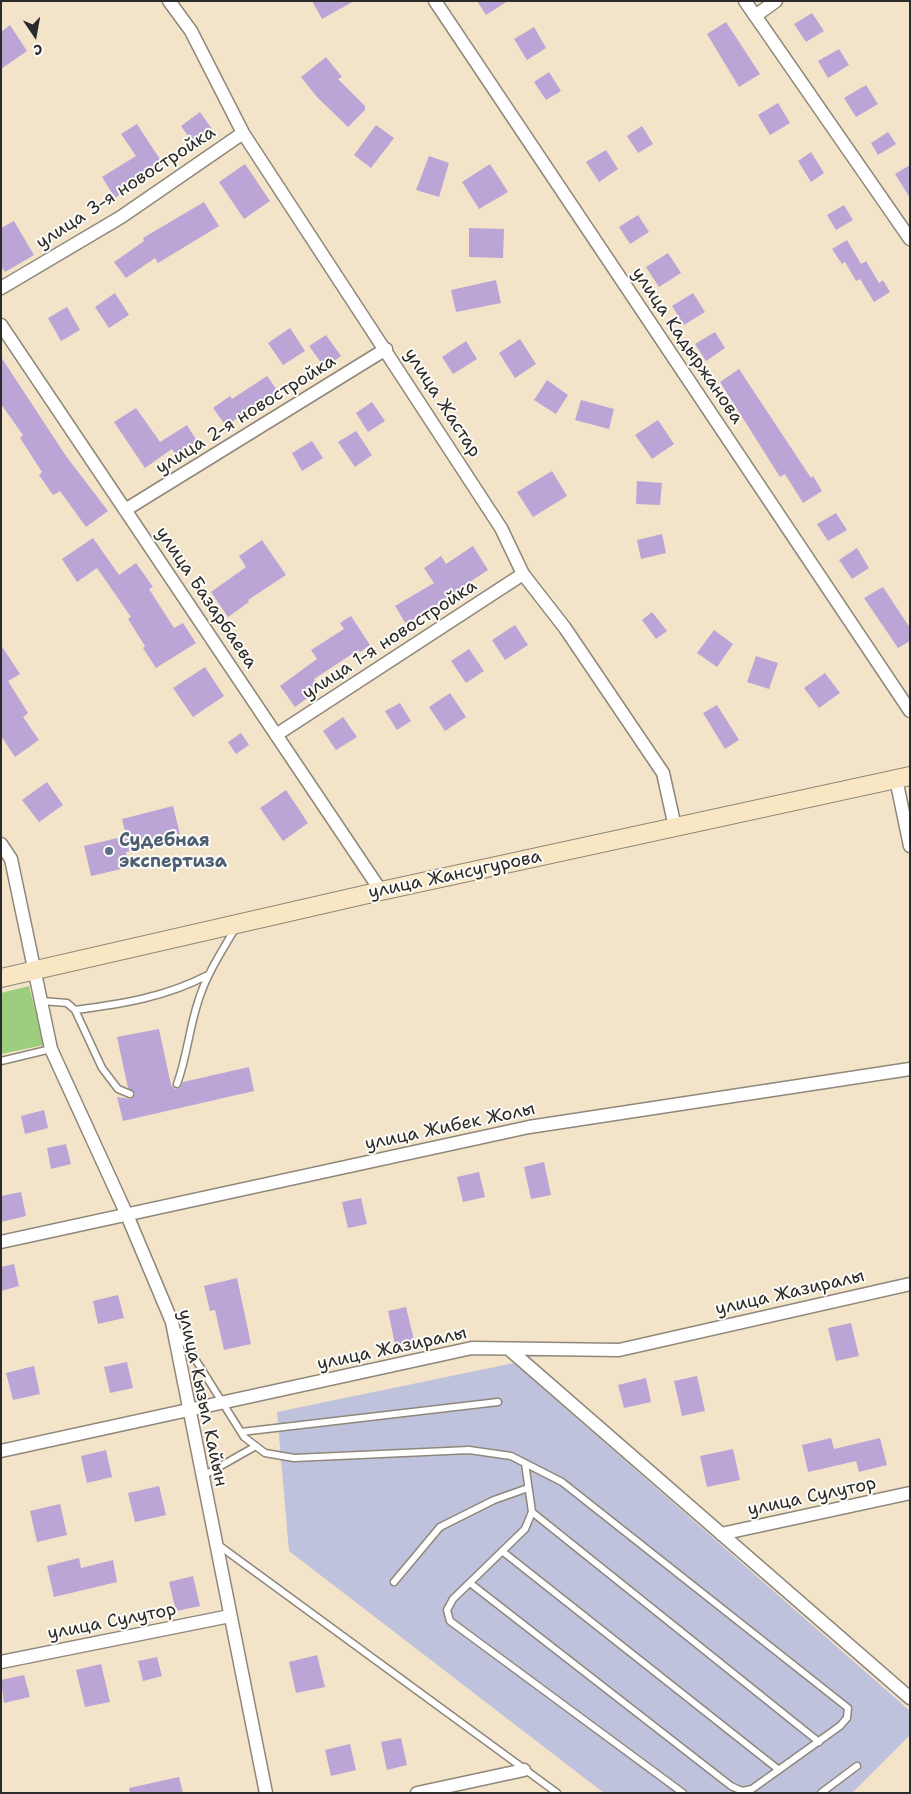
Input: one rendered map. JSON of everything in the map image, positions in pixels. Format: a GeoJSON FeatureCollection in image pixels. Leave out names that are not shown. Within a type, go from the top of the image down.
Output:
{"type":"FeatureCollection","features":[{"type":"Feature","properties":{"kind":"main road","name":"улица Жансугурова"},"geometry":{"type":"LineString","coordinates":[[1,978],[236,926],[381,891],[903,778]]}},
{"type":"Feature","properties":{"kind":"street","name":"улица Жастар"},"geometry":{"type":"LineString","coordinates":[[168,1],[191,31],[243,133],[386,349],[501,528],[524,574],[565,628],[663,773],[675,827]]}},
{"type":"Feature","properties":{"kind":"street","name":"улица Кадыржанова"},"geometry":{"type":"LineString","coordinates":[[435,1],[910,711]]}},
{"type":"Feature","properties":{"kind":"street"},"geometry":{"type":"LineString","coordinates":[[745,1],[910,239]]}},
{"type":"Feature","properties":{"kind":"street"},"geometry":{"type":"LineString","coordinates":[[755,16],[776,1]]}},
{"type":"Feature","properties":{"kind":"street","name":"улица 3-я новостройка"},"geometry":{"type":"LineString","coordinates":[[1,288],[121,217],[243,133]]}},
{"type":"Feature","properties":{"kind":"street","name":"улица Базарбаева"},"geometry":{"type":"LineString","coordinates":[[1,325],[381,891]]}},
{"type":"Feature","properties":{"kind":"street","name":"улица 2-я новостройка"},"geometry":{"type":"LineString","coordinates":[[125,510],[386,349]]}},
{"type":"Feature","properties":{"kind":"street","name":"улица 1-я новостройка"},"geometry":{"type":"LineString","coordinates":[[276,735],[524,574]]}},
{"type":"Feature","properties":{"kind":"street"},"geometry":{"type":"LineString","coordinates":[[903,778],[910,846]]}},
{"type":"Feature","properties":{"kind":"street","name":"улица Кызыл Кайын"},"geometry":{"type":"LineString","coordinates":[[1,844],[11,860],[51,1049],[127,1216],[172,1322],[201,1477],[266,1793]]}},
{"type":"Feature","properties":{"kind":"street","name":"улица Жибек Жолы"},"geometry":{"type":"LineString","coordinates":[[1,1242],[529,1127],[910,1069]]}},
{"type":"Feature","properties":{"kind":"street","name":"улица Жазиралы"},"geometry":{"type":"LineString","coordinates":[[1,1451],[472,1348],[620,1350],[910,1284]]}},
{"type":"Feature","properties":{"kind":"street"},"geometry":{"type":"LineString","coordinates":[[510,1350],[910,1698]]}},
{"type":"Feature","properties":{"kind":"street","name":"улица Сулутор"},"geometry":{"type":"LineString","coordinates":[[721,1534],[910,1493]]}},
{"type":"Feature","properties":{"kind":"street","name":"улица Сулутор"},"geometry":{"type":"LineString","coordinates":[[1,1662],[230,1616]]}},
{"type":"Feature","properties":{"kind":"street"},"geometry":{"type":"LineString","coordinates":[[417,1793],[524,1770]]}},
{"type":"Feature","properties":{"kind":"lane"},"geometry":{"type":"LineString","coordinates":[[177,1084],[185,1064],[198,1002],[208,975],[236,926]]}},
{"type":"Feature","properties":{"kind":"lane"},"geometry":{"type":"LineString","coordinates":[[75,1010],[149,998],[186,987],[208,975]]}},
{"type":"Feature","properties":{"kind":"lane"},"geometry":{"type":"LineString","coordinates":[[42,1001],[67,1003],[75,1010],[102,1068],[118,1089],[130,1094]]}},
{"type":"Feature","properties":{"kind":"lane"},"geometry":{"type":"LineString","coordinates":[[1,1060],[51,1049]]}},
{"type":"Feature","properties":{"kind":"lane"},"geometry":{"type":"LineString","coordinates":[[172,1322],[241,1432],[265,1452],[294,1458],[470,1450],[511,1456],[562,1482],[848,1708],[847,1718],[818,1742],[752,1789],[742,1791],[731,1786],[470,1583]]}},
{"type":"Feature","properties":{"kind":"lane"},"geometry":{"type":"LineString","coordinates":[[241,1432],[498,1402]]}},
{"type":"Feature","properties":{"kind":"lane"},"geometry":{"type":"LineString","coordinates":[[201,1477],[256,1446]]}},
{"type":"Feature","properties":{"kind":"lane"},"geometry":{"type":"LineString","coordinates":[[525,1464],[532,1512],[525,1529],[453,1599],[447,1610],[450,1621],[683,1793]]}},
{"type":"Feature","properties":{"kind":"lane"},"geometry":{"type":"LineString","coordinates":[[394,1582],[440,1527],[494,1500],[528,1488]]}},
{"type":"Feature","properties":{"kind":"lane"},"geometry":{"type":"LineString","coordinates":[[532,1512],[818,1742]]}},
{"type":"Feature","properties":{"kind":"lane"},"geometry":{"type":"LineString","coordinates":[[215,1542],[557,1793]]}},
{"type":"Feature","properties":{"kind":"lane"},"geometry":{"type":"LineString","coordinates":[[502,1551],[779,1770]]}},
{"type":"Feature","properties":{"kind":"lane"},"geometry":{"type":"LineString","coordinates":[[822,1793],[857,1766]]}},
{"type":"Feature","properties":{"kind":"shaded area"},"geometry":{"type":"Polygon","coordinates":[[[514,1363],[910,1711],[910,1735],[852,1793],[604,1793],[289,1551],[277,1412],[514,1363]]]}},
{"type":"Feature","properties":{"kind":"green space"},"geometry":{"type":"Polygon","coordinates":[[[29,986],[44,1045],[1,1054],[1,993],[29,986]]]}},
{"type":"Feature","properties":{"kind":"building"},"geometry":{"type":"Polygon","coordinates":[[[312,1],[354,1],[322,19],[312,1]]]}},
{"type":"Feature","properties":{"kind":"building"},"geometry":{"type":"Polygon","coordinates":[[[477,1],[508,1],[486,15],[477,1]]]}},
{"type":"Feature","properties":{"kind":"building"},"geometry":{"type":"Polygon","coordinates":[[[812,13],[824,31],[806,42],[794,24],[812,13]]]}},
{"type":"Feature","properties":{"kind":"building"},"geometry":{"type":"Polygon","coordinates":[[[726,22],[760,74],[739,87],[707,34],[726,22]]]}},
{"type":"Feature","properties":{"kind":"building"},"geometry":{"type":"Polygon","coordinates":[[[10,25],[27,51],[1,69],[1,32],[10,25]]]}},
{"type":"Feature","properties":{"kind":"building"},"geometry":{"type":"Polygon","coordinates":[[[534,27],[546,48],[527,60],[514,39],[534,27]]]}},
{"type":"Feature","properties":{"kind":"building"},"geometry":{"type":"Polygon","coordinates":[[[839,49],[849,65],[828,78],[818,61],[839,49]]]}},
{"type":"Feature","properties":{"kind":"building"},"geometry":{"type":"Polygon","coordinates":[[[326,57],[342,77],[338,79],[365,106],[365,110],[348,127],[317,97],[301,77],[326,57]]]}},
{"type":"Feature","properties":{"kind":"building"},"geometry":{"type":"Polygon","coordinates":[[[549,72],[561,91],[546,100],[534,82],[549,72]]]}},
{"type":"Feature","properties":{"kind":"building"},"geometry":{"type":"Polygon","coordinates":[[[866,85],[878,104],[856,117],[844,98],[866,85]]]}},
{"type":"Feature","properties":{"kind":"building"},"geometry":{"type":"Polygon","coordinates":[[[778,103],[790,123],[770,135],[758,115],[778,103]]]}},
{"type":"Feature","properties":{"kind":"building"},"geometry":{"type":"Polygon","coordinates":[[[200,112],[212,129],[193,143],[181,126],[200,112]]]}},
{"type":"Feature","properties":{"kind":"building"},"geometry":{"type":"Polygon","coordinates":[[[137,124],[163,164],[115,198],[102,177],[136,156],[121,134],[137,124]]]}},
{"type":"Feature","properties":{"kind":"building"},"geometry":{"type":"Polygon","coordinates":[[[376,125],[394,138],[371,168],[354,155],[376,125]]]}},
{"type":"Feature","properties":{"kind":"building"},"geometry":{"type":"Polygon","coordinates":[[[642,126],[653,144],[638,153],[627,136],[642,126]]]}},
{"type":"Feature","properties":{"kind":"building"},"geometry":{"type":"Polygon","coordinates":[[[888,132],[896,144],[878,155],[871,143],[888,132]]]}},
{"type":"Feature","properties":{"kind":"building"},"geometry":{"type":"Polygon","coordinates":[[[606,150],[618,169],[599,182],[586,162],[606,150]]]}},
{"type":"Feature","properties":{"kind":"building"},"geometry":{"type":"Polygon","coordinates":[[[811,152],[824,173],[811,182],[798,161],[811,152]]]}},
{"type":"Feature","properties":{"kind":"building"},"geometry":{"type":"Polygon","coordinates":[[[429,156],[449,163],[439,197],[416,190],[429,156]]]}},
{"type":"Feature","properties":{"kind":"building"},"geometry":{"type":"Polygon","coordinates":[[[245,164],[270,201],[244,219],[219,182],[245,164]]]}},
{"type":"Feature","properties":{"kind":"building"},"geometry":{"type":"Polygon","coordinates":[[[490,164],[508,192],[479,209],[462,182],[490,164]]]}},
{"type":"Feature","properties":{"kind":"building"},"geometry":{"type":"Polygon","coordinates":[[[910,165],[910,198],[895,174],[910,165]]]}},
{"type":"Feature","properties":{"kind":"building"},"geometry":{"type":"Polygon","coordinates":[[[204,202],[219,226],[158,263],[155,258],[126,278],[114,262],[144,241],[143,238],[204,202]]]}},
{"type":"Feature","properties":{"kind":"building"},"geometry":{"type":"Polygon","coordinates":[[[844,205],[853,220],[836,230],[827,215],[844,205]]]}},
{"type":"Feature","properties":{"kind":"building"},"geometry":{"type":"Polygon","coordinates":[[[638,215],[649,232],[630,244],[619,227],[638,215]]]}},
{"type":"Feature","properties":{"kind":"building"},"geometry":{"type":"Polygon","coordinates":[[[14,221],[34,255],[5,272],[1,266],[1,228],[14,221]]]}},
{"type":"Feature","properties":{"kind":"building"},"geometry":{"type":"Polygon","coordinates":[[[469,228],[504,229],[503,258],[469,257],[469,228]]]}},
{"type":"Feature","properties":{"kind":"building"},"geometry":{"type":"Polygon","coordinates":[[[847,240],[861,264],[866,261],[879,283],[883,280],[890,292],[874,302],[860,279],[856,281],[845,262],[842,264],[832,249],[847,240]]]}},
{"type":"Feature","properties":{"kind":"building"},"geometry":{"type":"Polygon","coordinates":[[[668,253],[681,273],[659,287],[646,267],[668,253]]]}},
{"type":"Feature","properties":{"kind":"building"},"geometry":{"type":"Polygon","coordinates":[[[496,280],[501,303],[456,312],[451,290],[496,280]]]}},
{"type":"Feature","properties":{"kind":"building"},"geometry":{"type":"Polygon","coordinates":[[[115,293],[129,315],[109,328],[95,307],[115,293]]]}},
{"type":"Feature","properties":{"kind":"building"},"geometry":{"type":"Polygon","coordinates":[[[693,293],[705,312],[684,325],[672,306],[693,293]]]}},
{"type":"Feature","properties":{"kind":"building"},"geometry":{"type":"Polygon","coordinates":[[[67,307],[80,330],[61,341],[48,318],[67,307]]]}},
{"type":"Feature","properties":{"kind":"building"},"geometry":{"type":"Polygon","coordinates":[[[290,328],[305,351],[283,365],[268,343],[290,328]]]}},
{"type":"Feature","properties":{"kind":"building"},"geometry":{"type":"Polygon","coordinates":[[[715,332],[725,348],[706,361],[695,344],[715,332]]]}},
{"type":"Feature","properties":{"kind":"building"},"geometry":{"type":"Polygon","coordinates":[[[326,335],[341,356],[325,368],[309,346],[326,335]]]}},
{"type":"Feature","properties":{"kind":"building"},"geometry":{"type":"Polygon","coordinates":[[[520,339],[536,364],[515,378],[499,353],[520,339]]]}},
{"type":"Feature","properties":{"kind":"building"},"geometry":{"type":"Polygon","coordinates":[[[466,341],[477,359],[453,374],[442,357],[466,341]]]}},
{"type":"Feature","properties":{"kind":"building"},"geometry":{"type":"Polygon","coordinates":[[[1,357],[66,456],[108,511],[86,527],[60,491],[53,495],[39,475],[42,472],[20,438],[23,435],[1,404],[1,357]]]}},
{"type":"Feature","properties":{"kind":"building"},"geometry":{"type":"Polygon","coordinates":[[[739,369],[811,478],[813,476],[822,491],[803,503],[785,474],[780,477],[720,382],[739,369]]]}},
{"type":"Feature","properties":{"kind":"building"},"geometry":{"type":"Polygon","coordinates":[[[267,376],[280,394],[254,412],[251,408],[226,426],[213,408],[230,396],[232,399],[267,376]]]}},
{"type":"Feature","properties":{"kind":"building"},"geometry":{"type":"Polygon","coordinates":[[[547,380],[568,395],[556,414],[534,400],[547,380]]]}},
{"type":"Feature","properties":{"kind":"building"},"geometry":{"type":"Polygon","coordinates":[[[581,400],[614,409],[609,429],[575,420],[581,400]]]}},
{"type":"Feature","properties":{"kind":"building"},"geometry":{"type":"Polygon","coordinates":[[[372,402],[385,421],[368,432],[356,413],[372,402]]]}},
{"type":"Feature","properties":{"kind":"building"},"geometry":{"type":"Polygon","coordinates":[[[136,408],[160,442],[187,425],[197,441],[176,455],[172,449],[145,468],[114,422],[136,408]]]}},
{"type":"Feature","properties":{"kind":"building"},"geometry":{"type":"Polygon","coordinates":[[[658,420],[674,444],[652,459],[635,435],[658,420]]]}},
{"type":"Feature","properties":{"kind":"building"},"geometry":{"type":"Polygon","coordinates":[[[356,431],[372,455],[355,467],[338,442],[356,431]]]}},
{"type":"Feature","properties":{"kind":"building"},"geometry":{"type":"Polygon","coordinates":[[[312,441],[323,458],[302,471],[292,453],[312,441]]]}},
{"type":"Feature","properties":{"kind":"building"},"geometry":{"type":"Polygon","coordinates":[[[552,471],[567,496],[533,517],[517,492],[552,471]]]}},
{"type":"Feature","properties":{"kind":"building"},"geometry":{"type":"Polygon","coordinates":[[[637,481],[662,483],[660,505],[636,504],[637,481]]]}},
{"type":"Feature","properties":{"kind":"building"},"geometry":{"type":"Polygon","coordinates":[[[836,513],[847,530],[828,541],[817,524],[836,513]]]}},
{"type":"Feature","properties":{"kind":"building"},"geometry":{"type":"Polygon","coordinates":[[[662,534],[666,553],[641,559],[637,540],[662,534]]]}},
{"type":"Feature","properties":{"kind":"building"},"geometry":{"type":"Polygon","coordinates":[[[93,538],[119,575],[136,563],[153,587],[149,589],[174,628],[183,623],[196,643],[156,668],[128,619],[131,617],[97,568],[77,582],[62,559],[93,538]]]}},
{"type":"Feature","properties":{"kind":"building"},"geometry":{"type":"Polygon","coordinates":[[[262,540],[286,575],[248,600],[249,602],[228,617],[211,592],[246,567],[239,556],[262,540]]]}},
{"type":"Feature","properties":{"kind":"building"},"geometry":{"type":"Polygon","coordinates":[[[473,546],[488,570],[462,587],[464,590],[447,602],[445,600],[406,624],[395,606],[434,583],[424,568],[441,556],[446,564],[473,546]]]}},
{"type":"Feature","properties":{"kind":"building"},"geometry":{"type":"Polygon","coordinates":[[[857,548],[869,568],[852,579],[839,560],[857,548]]]}},
{"type":"Feature","properties":{"kind":"building"},"geometry":{"type":"Polygon","coordinates":[[[883,587],[910,628],[910,641],[898,648],[864,598],[883,587]]]}},
{"type":"Feature","properties":{"kind":"building"},"geometry":{"type":"Polygon","coordinates":[[[652,612],[667,631],[656,639],[642,620],[652,612]]]}},
{"type":"Feature","properties":{"kind":"building"},"geometry":{"type":"Polygon","coordinates":[[[351,616],[370,645],[360,652],[358,650],[314,679],[321,688],[295,707],[280,686],[317,659],[311,650],[344,629],[340,623],[351,616]]]}},
{"type":"Feature","properties":{"kind":"building"},"geometry":{"type":"Polygon","coordinates":[[[515,625],[528,645],[505,660],[492,640],[515,625]]]}},
{"type":"Feature","properties":{"kind":"building"},"geometry":{"type":"Polygon","coordinates":[[[714,630],[733,644],[717,667],[697,653],[714,630]]]}},
{"type":"Feature","properties":{"kind":"building"},"geometry":{"type":"Polygon","coordinates":[[[1,645],[20,674],[8,681],[28,713],[23,717],[39,740],[15,757],[1,736],[1,645]]]}},
{"type":"Feature","properties":{"kind":"building"},"geometry":{"type":"Polygon","coordinates":[[[469,649],[484,671],[466,683],[451,661],[469,649]]]}},
{"type":"Feature","properties":{"kind":"building"},"geometry":{"type":"Polygon","coordinates":[[[756,656],[778,663],[769,689],[747,682],[756,656]]]}},
{"type":"Feature","properties":{"kind":"building"},"geometry":{"type":"Polygon","coordinates":[[[205,667],[224,696],[193,717],[173,688],[205,667]]]}},
{"type":"Feature","properties":{"kind":"building"},"geometry":{"type":"Polygon","coordinates":[[[825,673],[840,693],[819,708],[804,688],[825,673]]]}},
{"type":"Feature","properties":{"kind":"building"},"geometry":{"type":"Polygon","coordinates":[[[450,693],[466,717],[445,731],[429,707],[450,693]]]}},
{"type":"Feature","properties":{"kind":"building"},"geometry":{"type":"Polygon","coordinates":[[[400,703],[411,721],[397,730],[385,711],[400,703]]]}},
{"type":"Feature","properties":{"kind":"building"},"geometry":{"type":"Polygon","coordinates":[[[717,705],[739,740],[725,749],[703,713],[717,705]]]}},
{"type":"Feature","properties":{"kind":"building"},"geometry":{"type":"Polygon","coordinates":[[[343,717],[357,737],[336,750],[323,731],[343,717]]]}},
{"type":"Feature","properties":{"kind":"building"},"geometry":{"type":"Polygon","coordinates":[[[241,733],[249,745],[236,754],[228,742],[241,733]]]}},
{"type":"Feature","properties":{"kind":"building"},"geometry":{"type":"Polygon","coordinates":[[[47,782],[63,805],[39,822],[22,800],[47,782]]]}},
{"type":"Feature","properties":{"kind":"building"},"geometry":{"type":"Polygon","coordinates":[[[286,790],[308,823],[283,841],[260,808],[286,790]]]}},
{"type":"Feature","properties":{"kind":"building"},"geometry":{"type":"Polygon","coordinates":[[[173,806],[181,838],[126,852],[130,867],[91,876],[84,846],[126,836],[122,819],[173,806]]]}},
{"type":"Feature","properties":{"kind":"building"},"geometry":{"type":"Polygon","coordinates":[[[159,1029],[171,1085],[175,1089],[180,1088],[183,1082],[249,1067],[254,1091],[123,1121],[117,1097],[131,1099],[135,1094],[128,1088],[117,1037],[159,1029]]]}},
{"type":"Feature","properties":{"kind":"building"},"geometry":{"type":"Polygon","coordinates":[[[44,1110],[48,1128],[25,1134],[21,1116],[44,1110]]]}},
{"type":"Feature","properties":{"kind":"building"},"geometry":{"type":"Polygon","coordinates":[[[66,1144],[71,1164],[51,1169],[47,1148],[66,1144]]]}},
{"type":"Feature","properties":{"kind":"building"},"geometry":{"type":"Polygon","coordinates":[[[544,1162],[551,1195],[531,1199],[524,1167],[544,1162]]]}},
{"type":"Feature","properties":{"kind":"building"},"geometry":{"type":"Polygon","coordinates":[[[479,1172],[485,1197],[463,1202],[457,1177],[479,1172]]]}},
{"type":"Feature","properties":{"kind":"building"},"geometry":{"type":"Polygon","coordinates":[[[21,1192],[26,1216],[1,1222],[1,1196],[21,1192]]]}},
{"type":"Feature","properties":{"kind":"building"},"geometry":{"type":"Polygon","coordinates":[[[361,1198],[367,1224],[348,1228],[342,1202],[361,1198]]]}},
{"type":"Feature","properties":{"kind":"building"},"geometry":{"type":"Polygon","coordinates":[[[14,1264],[19,1286],[1,1291],[1,1267],[14,1264]]]}},
{"type":"Feature","properties":{"kind":"building"},"geometry":{"type":"Polygon","coordinates":[[[237,1278],[251,1344],[224,1350],[215,1310],[210,1311],[204,1286],[237,1278]]]}},
{"type":"Feature","properties":{"kind":"building"},"geometry":{"type":"Polygon","coordinates":[[[118,1295],[124,1318],[98,1324],[93,1301],[118,1295]]]}},
{"type":"Feature","properties":{"kind":"building"},"geometry":{"type":"Polygon","coordinates":[[[406,1307],[415,1344],[396,1349],[388,1311],[406,1307]]]}},
{"type":"Feature","properties":{"kind":"building"},"geometry":{"type":"Polygon","coordinates":[[[851,1323],[859,1356],[836,1361],[828,1328],[851,1323]]]}},
{"type":"Feature","properties":{"kind":"building"},"geometry":{"type":"Polygon","coordinates":[[[127,1362],[133,1388],[110,1393],[104,1367],[127,1362]]]}},
{"type":"Feature","properties":{"kind":"building"},"geometry":{"type":"Polygon","coordinates":[[[34,1366],[40,1394],[13,1400],[6,1373],[34,1366]]]}},
{"type":"Feature","properties":{"kind":"building"},"geometry":{"type":"Polygon","coordinates":[[[697,1376],[705,1411],[682,1416],[674,1381],[697,1376]]]}},
{"type":"Feature","properties":{"kind":"building"},"geometry":{"type":"Polygon","coordinates":[[[646,1378],[651,1402],[624,1408],[618,1385],[646,1378]]]}},
{"type":"Feature","properties":{"kind":"building"},"geometry":{"type":"Polygon","coordinates":[[[831,1438],[834,1449],[880,1438],[887,1465],[859,1472],[856,1461],[808,1472],[802,1445],[831,1438]]]}},
{"type":"Feature","properties":{"kind":"building"},"geometry":{"type":"Polygon","coordinates":[[[733,1449],[740,1480],[707,1487],[700,1456],[733,1449]]]}},
{"type":"Feature","properties":{"kind":"building"},"geometry":{"type":"Polygon","coordinates":[[[106,1450],[112,1477],[87,1483],[81,1456],[106,1450]]]}},
{"type":"Feature","properties":{"kind":"building"},"geometry":{"type":"Polygon","coordinates":[[[159,1486],[166,1515],[135,1522],[128,1493],[159,1486]]]}},
{"type":"Feature","properties":{"kind":"building"},"geometry":{"type":"Polygon","coordinates":[[[60,1504],[67,1535],[37,1542],[30,1511],[60,1504]]]}},
{"type":"Feature","properties":{"kind":"building"},"geometry":{"type":"Polygon","coordinates":[[[79,1558],[81,1568],[113,1560],[117,1582],[54,1597],[47,1566],[79,1558]]]}},
{"type":"Feature","properties":{"kind":"building"},"geometry":{"type":"Polygon","coordinates":[[[193,1576],[200,1606],[176,1611],[169,1582],[193,1576]]]}},
{"type":"Feature","properties":{"kind":"building"},"geometry":{"type":"Polygon","coordinates":[[[317,1655],[325,1687],[296,1693],[289,1662],[317,1655]]]}},
{"type":"Feature","properties":{"kind":"building"},"geometry":{"type":"Polygon","coordinates":[[[157,1657],[162,1676],[143,1681],[138,1661],[157,1657]]]}},
{"type":"Feature","properties":{"kind":"building"},"geometry":{"type":"Polygon","coordinates":[[[101,1664],[110,1702],[85,1707],[76,1670],[101,1664]]]}},
{"type":"Feature","properties":{"kind":"building"},"geometry":{"type":"Polygon","coordinates":[[[24,1675],[30,1697],[4,1703],[1,1680],[24,1675]]]}},
{"type":"Feature","properties":{"kind":"building"},"geometry":{"type":"Polygon","coordinates":[[[401,1738],[407,1765],[387,1770],[381,1742],[401,1738]]]}},
{"type":"Feature","properties":{"kind":"building"},"geometry":{"type":"Polygon","coordinates":[[[350,1744],[356,1770],[331,1776],[325,1750],[350,1744]]]}},
{"type":"Feature","properties":{"kind":"building"},"geometry":{"type":"Polygon","coordinates":[[[179,1777],[183,1793],[130,1793],[129,1788],[179,1777]]]}},
{"type":"Feature","properties":{"kind":"place","name":"Судебная экспертиза"},"geometry":{"type":"Point","coordinates":[109,851]}}]}
